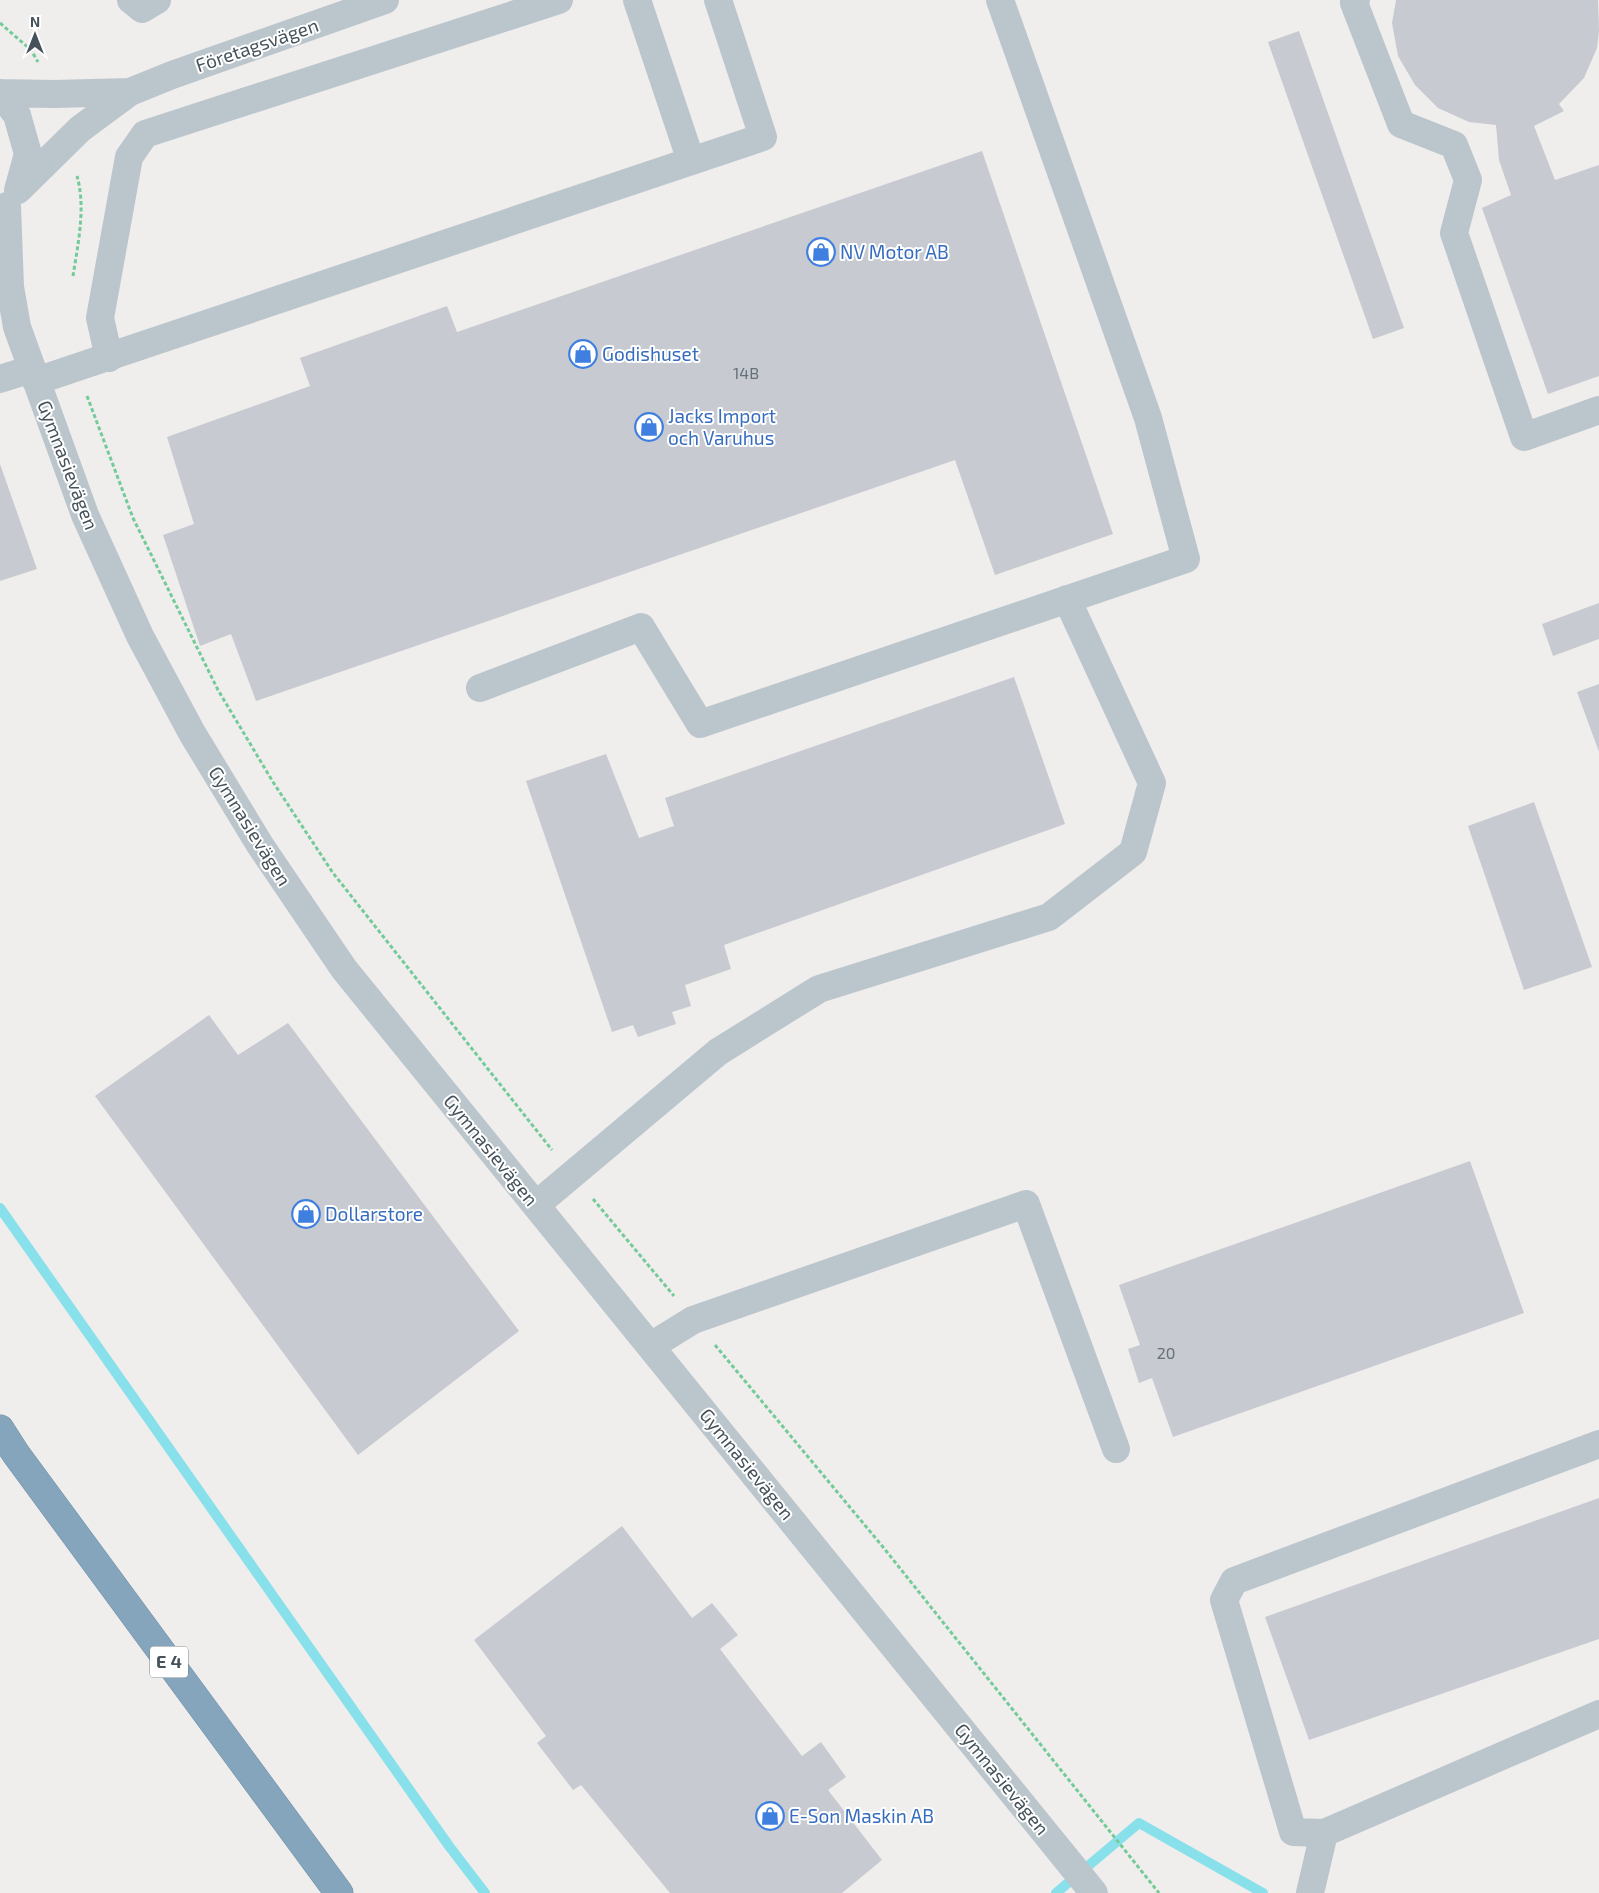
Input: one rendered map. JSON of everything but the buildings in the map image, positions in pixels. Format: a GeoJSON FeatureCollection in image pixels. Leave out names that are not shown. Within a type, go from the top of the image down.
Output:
{"type":"FeatureCollection","features":[{"type":"Feature","properties":{"kind":"highway","name":"E 4"},"geometry":{"type":"LineString","coordinates":[[0,1430],[339,1893]]}},
{"type":"Feature","properties":{"kind":"street"},"geometry":{"type":"LineString","coordinates":[[131,0],[142,9],[157,0]]}},
{"type":"Feature","properties":{"kind":"street","name":"Företagsvägen"},"geometry":{"type":"LineString","coordinates":[[9,201],[80,129],[130,92],[172,75],[385,0]]}},
{"type":"Feature","properties":{"kind":"street"},"geometry":{"type":"LineString","coordinates":[[109,358],[100,318],[129,157],[144,134],[559,0]]}},
{"type":"Feature","properties":{"kind":"street"},"geometry":{"type":"LineString","coordinates":[[637,0],[690,161]]}},
{"type":"Feature","properties":{"kind":"street"},"geometry":{"type":"LineString","coordinates":[[0,378],[77,368],[109,358],[763,137],[718,0]]}},
{"type":"Feature","properties":{"kind":"street"},"geometry":{"type":"LineString","coordinates":[[480,688],[641,627],[700,724],[1186,558],[1148,418],[1000,0]]}},
{"type":"Feature","properties":{"kind":"street"},"geometry":{"type":"LineString","coordinates":[[1356,0],[1354,4],[1401,124],[1454,145],[1468,180],[1454,233],[1524,437],[1599,410]]}},
{"type":"Feature","properties":{"kind":"street","name":"Företagsvägen"},"geometry":{"type":"LineString","coordinates":[[0,93],[130,92]]}},
{"type":"Feature","properties":{"kind":"street"},"geometry":{"type":"LineString","coordinates":[[0,93],[17,115],[28,154],[9,201],[10,287],[17,327]]}},
{"type":"Feature","properties":{"kind":"street"},"geometry":{"type":"LineString","coordinates":[[0,304],[17,327]]}},
{"type":"Feature","properties":{"kind":"street","name":"Gymnasievägen"},"geometry":{"type":"LineString","coordinates":[[17,327],[85,515],[140,636],[192,733],[260,845],[344,969],[1094,1893]]}},
{"type":"Feature","properties":{"kind":"street"},"geometry":{"type":"LineString","coordinates":[[536,1205],[718,1052],[819,989],[1049,917],[1133,852],[1152,783],[1067,599]]}},
{"type":"Feature","properties":{"kind":"street"},"geometry":{"type":"LineString","coordinates":[[651,1346],[694,1320],[1026,1204],[1116,1450]]}},
{"type":"Feature","properties":{"kind":"street"},"geometry":{"type":"LineString","coordinates":[[1599,1444],[1234,1580],[1224,1600],[1293,1832],[1324,1834],[1599,1714]]}},
{"type":"Feature","properties":{"kind":"street"},"geometry":{"type":"LineString","coordinates":[[1310,1893],[1324,1834]]}},
{"type":"Feature","properties":{"kind":"path"},"geometry":{"type":"LineString","coordinates":[[0,23],[31,50],[47,77],[54,94]]}},
{"type":"Feature","properties":{"kind":"path"},"geometry":{"type":"LineString","coordinates":[[72,283],[79,237],[81,190],[74,163],[80,129]]}},
{"type":"Feature","properties":{"kind":"path"},"geometry":{"type":"LineString","coordinates":[[77,368],[133,518],[218,690],[273,782],[333,873],[572,1174],[883,1547],[1158,1893]]}},
{"type":"Feature","properties":{"kind":"waterway"},"geometry":{"type":"LineString","coordinates":[[0,1208],[449,1846],[485,1893]]}},
{"type":"Feature","properties":{"kind":"waterway"},"geometry":{"type":"LineString","coordinates":[[1056,1893],[1139,1823],[1263,1893]]}},
{"type":"Feature","properties":{"kind":"place","name":"NV Motor AB"},"geometry":{"type":"Point","coordinates":[821,252]}},
{"type":"Feature","properties":{"kind":"place","name":"Godishuset"},"geometry":{"type":"Point","coordinates":[583,354]}},
{"type":"Feature","properties":{"kind":"place","name":"Jacks Import och Varuhus"},"geometry":{"type":"Point","coordinates":[649,427]}},
{"type":"Feature","properties":{"kind":"place","name":"Dollarstore"},"geometry":{"type":"Point","coordinates":[306,1214]}},
{"type":"Feature","properties":{"kind":"place","name":"E-Son Maskin AB"},"geometry":{"type":"Point","coordinates":[770,1816]}}]}
